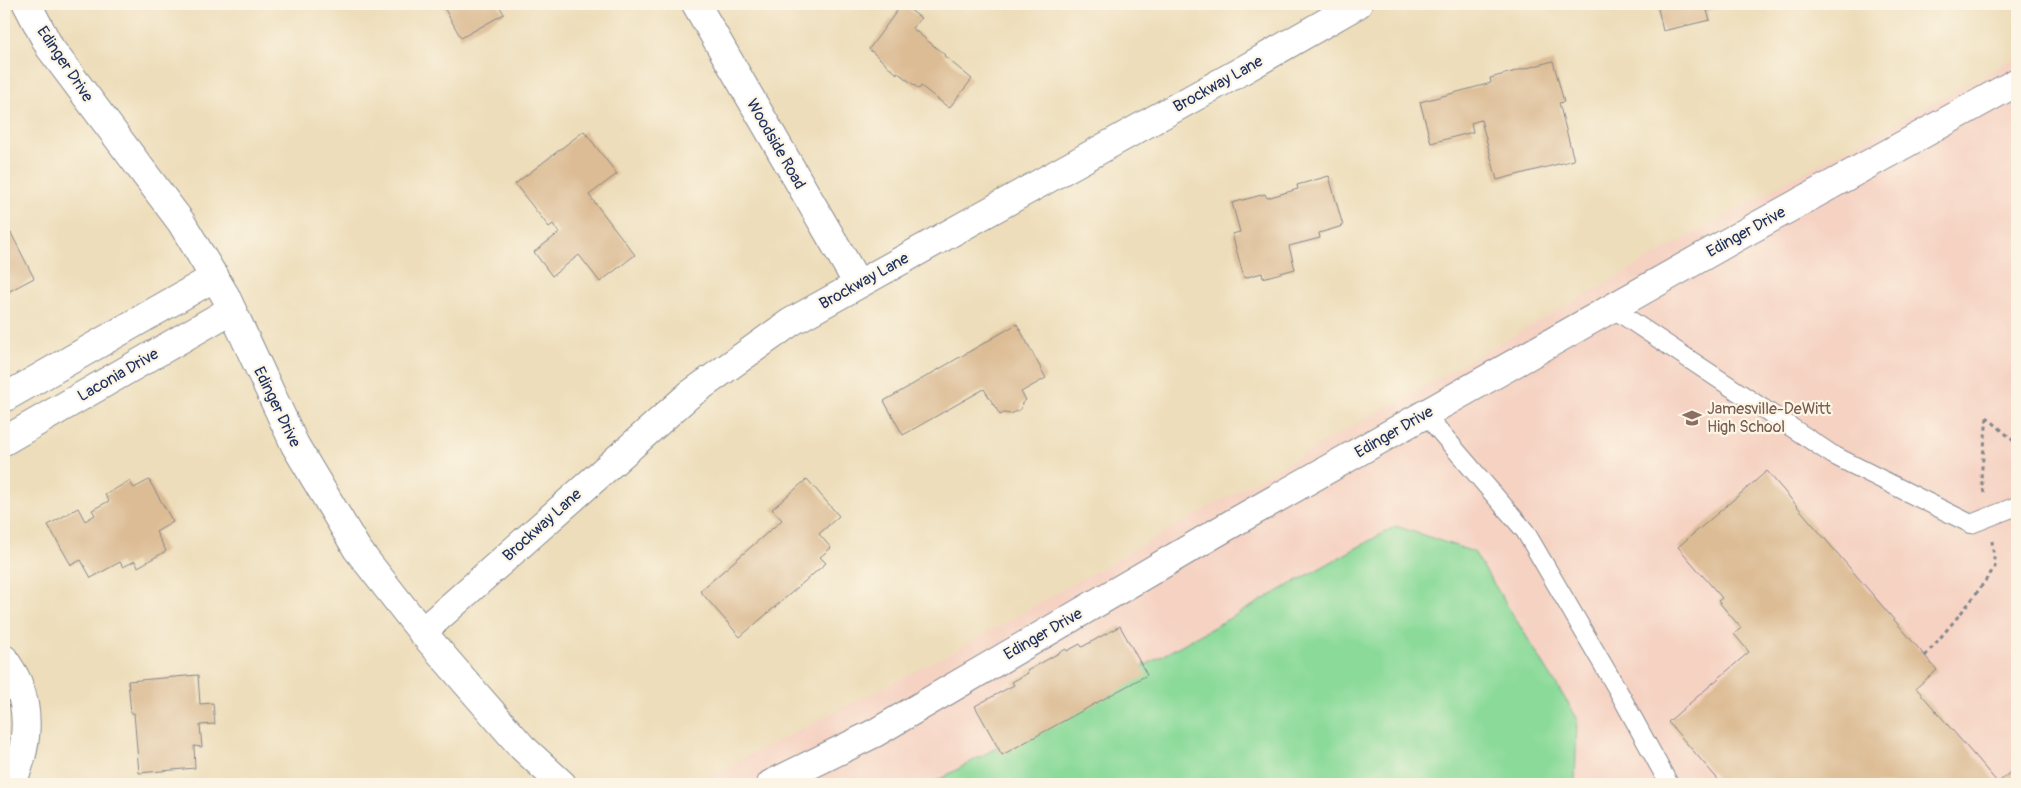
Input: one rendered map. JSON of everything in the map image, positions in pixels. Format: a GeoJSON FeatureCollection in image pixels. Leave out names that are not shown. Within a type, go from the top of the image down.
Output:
{"type":"FeatureCollection","features":[{"type":"Feature","properties":{"kind":"street","name":"Edinger Drive"},"geometry":{"type":"LineString","coordinates":[[27,4],[50,48],[181,222],[215,277],[295,445],[357,549],[422,632],[522,747],[562,784]]}},
{"type":"Feature","properties":{"kind":"street","name":"Woodside Road"},"geometry":{"type":"LineString","coordinates":[[696,4],[858,284]]}},
{"type":"Feature","properties":{"kind":"street","name":"Brockway Lane"},"geometry":{"type":"LineString","coordinates":[[422,632],[689,395],[791,322],[1358,4]]}},
{"type":"Feature","properties":{"kind":"street","name":"Edinger Drive"},"geometry":{"type":"LineString","coordinates":[[771,784],[875,733],[1425,414],[2017,82]]}},
{"type":"Feature","properties":{"kind":"street"},"geometry":{"type":"LineString","coordinates":[[4,398],[215,277]]}},
{"type":"Feature","properties":{"kind":"street","name":"Laconia Drive"},"geometry":{"type":"LineString","coordinates":[[4,441],[231,310]]}},
{"type":"Feature","properties":{"kind":"street"},"geometry":{"type":"LineString","coordinates":[[4,659],[19,684],[27,716],[24,748],[11,784]]}},
{"type":"Feature","properties":{"kind":"lane"},"geometry":{"type":"LineString","coordinates":[[1612,308],[1833,455],[1971,524],[2017,506]]}},
{"type":"Feature","properties":{"kind":"lane"},"geometry":{"type":"LineString","coordinates":[[1425,414],[1525,531],[1616,686],[1669,784]]}},
{"type":"Feature","properties":{"kind":"path"},"geometry":{"type":"LineString","coordinates":[[1987,417],[2017,444]]}},
{"type":"Feature","properties":{"kind":"shaded area","name":"Jamesville-DeWitt High School"},"geometry":{"type":"Polygon","coordinates":[[[2017,57],[2017,784],[693,784],[949,654],[1783,183],[2017,57]]]}},
{"type":"Feature","properties":{"kind":"green space"},"geometry":{"type":"Polygon","coordinates":[[[1396,526],[1474,552],[1577,718],[1575,784],[931,784],[1396,526]]]}},
{"type":"Feature","properties":{"kind":"building"},"geometry":{"type":"Polygon","coordinates":[[[442,4],[498,4],[504,14],[461,38],[442,4]]]}},
{"type":"Feature","properties":{"kind":"building"},"geometry":{"type":"Polygon","coordinates":[[[902,4],[921,18],[912,28],[972,79],[949,108],[921,86],[919,89],[897,72],[897,74],[869,49],[902,4]]]}},
{"type":"Feature","properties":{"kind":"building"},"geometry":{"type":"Polygon","coordinates":[[[1657,4],[1735,4],[1707,11],[1710,20],[1663,31],[1657,4]]]}},
{"type":"Feature","properties":{"kind":"building"},"geometry":{"type":"Polygon","coordinates":[[[1553,61],[1564,102],[1559,103],[1574,160],[1497,180],[1481,120],[1471,123],[1473,132],[1431,143],[1420,102],[1491,83],[1490,78],[1553,61]]]}},
{"type":"Feature","properties":{"kind":"building"},"geometry":{"type":"Polygon","coordinates":[[[584,131],[617,174],[589,195],[635,255],[600,282],[579,255],[552,276],[534,252],[559,233],[553,224],[549,227],[515,184],[584,131]]]}},
{"type":"Feature","properties":{"kind":"building"},"geometry":{"type":"Polygon","coordinates":[[[1329,176],[1343,226],[1319,233],[1320,238],[1289,246],[1295,269],[1263,278],[1262,273],[1244,278],[1232,234],[1240,232],[1232,203],[1265,194],[1267,198],[1298,189],[1297,185],[1329,176]]]}},
{"type":"Feature","properties":{"kind":"building"},"geometry":{"type":"Polygon","coordinates":[[[11,233],[34,278],[4,294],[4,236],[11,233]]]}},
{"type":"Feature","properties":{"kind":"building"},"geometry":{"type":"Polygon","coordinates":[[[1017,324],[1046,378],[1021,392],[1026,400],[1022,403],[1021,409],[1011,414],[1004,413],[1000,415],[984,389],[903,435],[884,401],[1017,324]]]}},
{"type":"Feature","properties":{"kind":"building"},"geometry":{"type":"Polygon","coordinates":[[[1767,471],[1937,670],[1916,688],[1998,783],[2017,766],[2017,784],[1722,784],[1668,722],[1749,652],[1734,634],[1741,628],[1718,601],[1722,598],[1678,547],[1767,471]]]}},
{"type":"Feature","properties":{"kind":"building"},"geometry":{"type":"Polygon","coordinates":[[[807,479],[839,516],[819,534],[831,548],[820,557],[826,563],[740,637],[700,591],[782,520],[772,509],[807,479]]]}},
{"type":"Feature","properties":{"kind":"building"},"geometry":{"type":"Polygon","coordinates":[[[149,480],[173,522],[156,532],[166,551],[138,567],[135,561],[123,567],[120,562],[91,578],[81,560],[71,565],[48,525],[78,508],[85,521],[95,515],[92,510],[109,501],[105,495],[129,481],[134,488],[149,480]]]}},
{"type":"Feature","properties":{"kind":"building"},"geometry":{"type":"Polygon","coordinates":[[[1120,626],[1147,675],[1002,755],[975,706],[1014,685],[1012,682],[1028,673],[1027,671],[1066,649],[1067,651],[1080,644],[1082,647],[1120,626]]]}},
{"type":"Feature","properties":{"kind":"building"},"geometry":{"type":"Polygon","coordinates":[[[198,675],[200,704],[213,703],[215,724],[200,725],[202,747],[194,746],[195,768],[139,773],[134,713],[131,713],[128,681],[198,675]]]}},
{"type":"Feature","properties":{"kind":"place","name":"Jamesville-DeWitt High School"},"geometry":{"type":"Point","coordinates":[1692,418]}}]}
